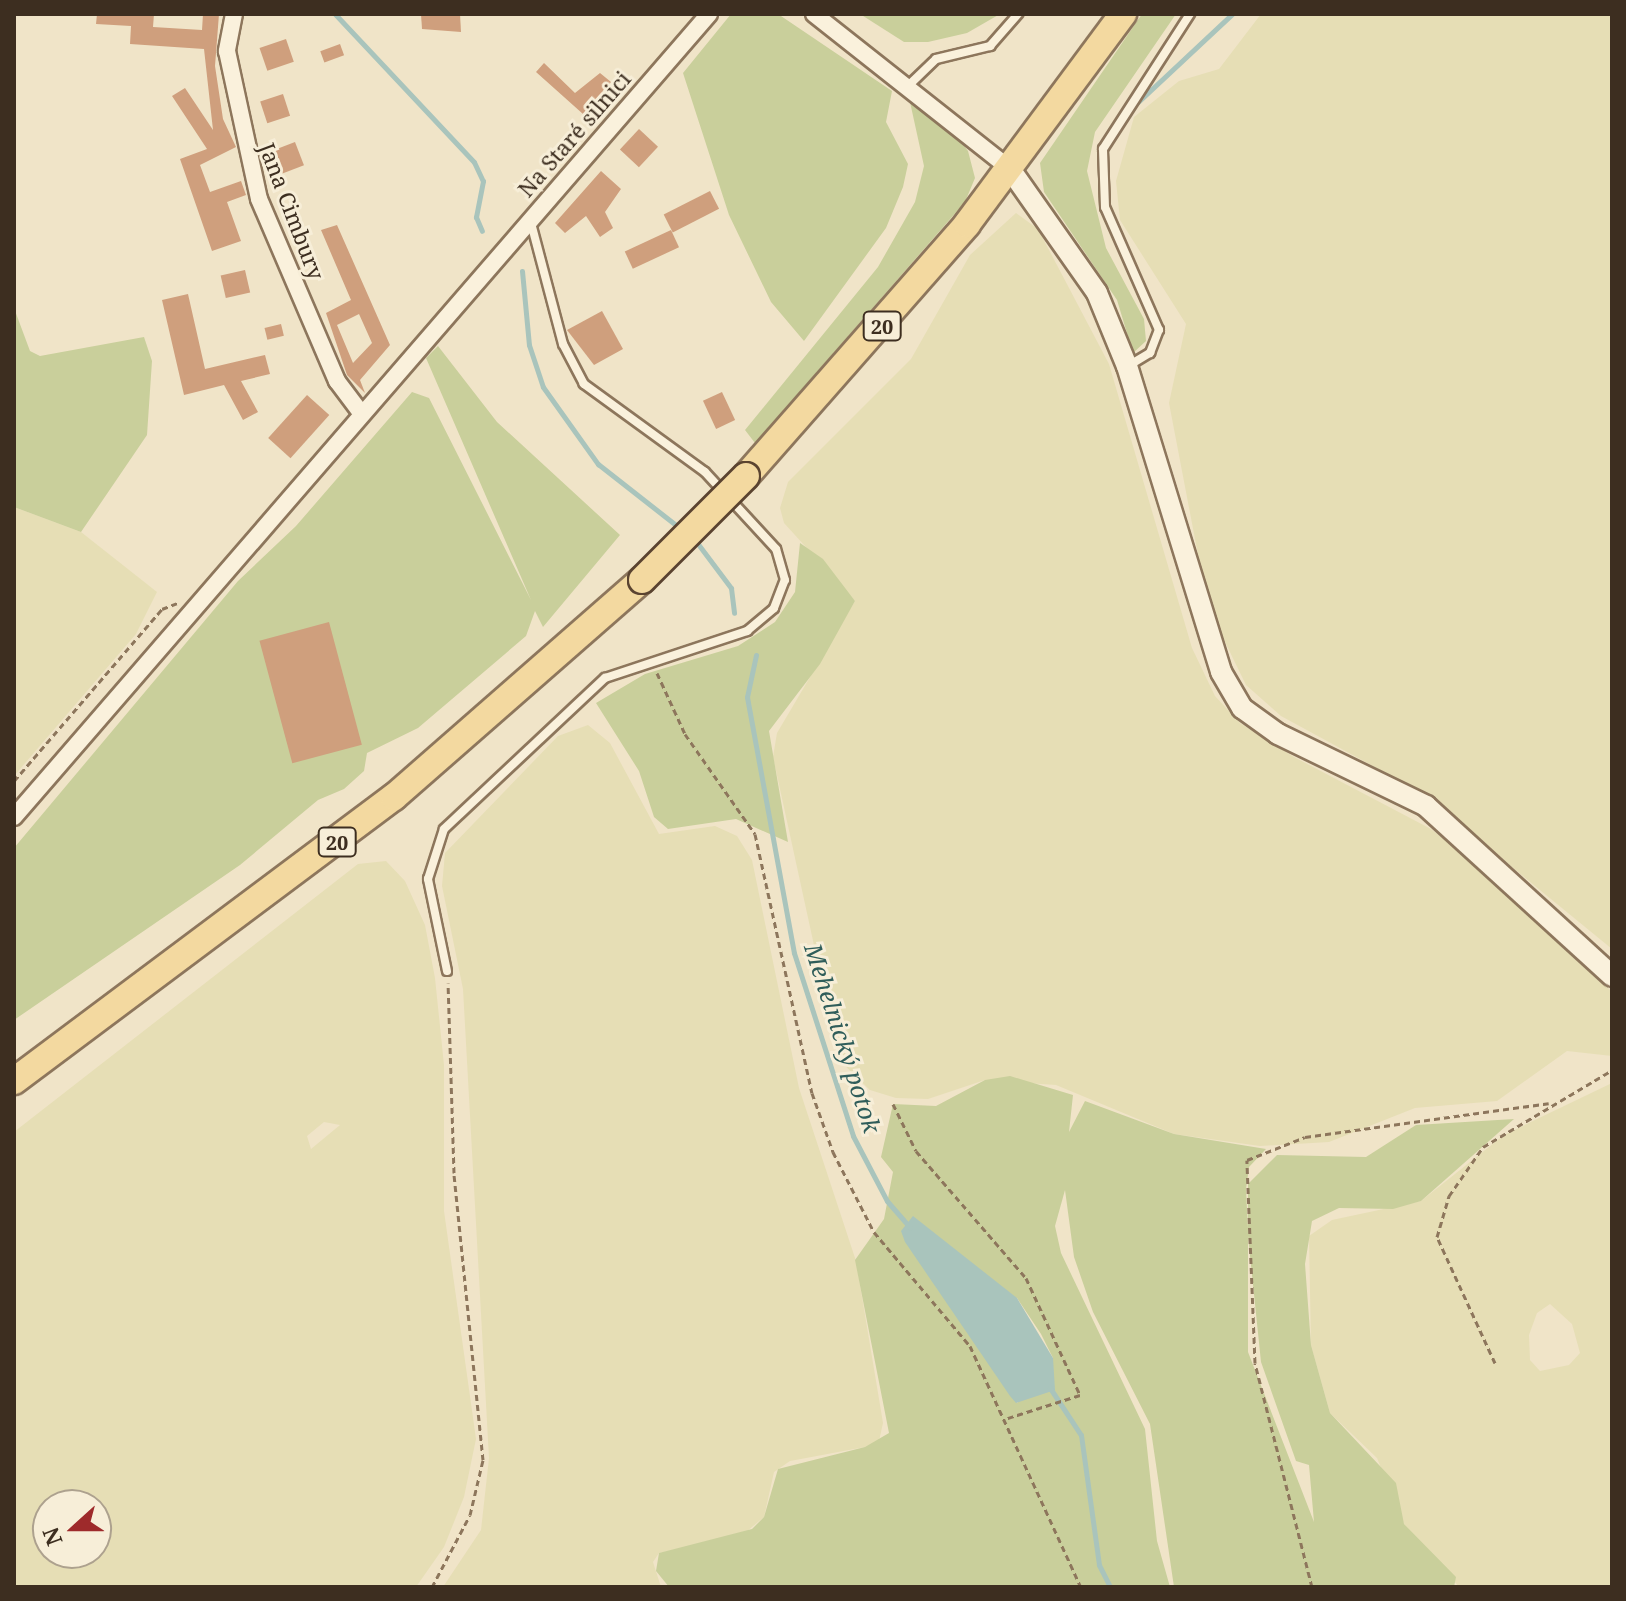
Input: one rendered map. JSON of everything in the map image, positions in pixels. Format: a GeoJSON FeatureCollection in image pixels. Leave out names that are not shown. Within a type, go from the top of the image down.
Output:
{"type":"FeatureCollection","features":[{"type":"Feature","properties":{"kind":"main road","name":"20"},"geometry":{"type":"LineString","coordinates":[[14,1081],[394,797],[642,580],[746,476],[1010,169],[1123,14]]}},
{"type":"Feature","properties":{"kind":"street","name":"Jana Cimbury"},"geometry":{"type":"LineString","coordinates":[[234,14],[227,51],[259,199],[337,381],[360,411]]}},
{"type":"Feature","properties":{"kind":"street","name":"Na Staré silnici"},"geometry":{"type":"LineString","coordinates":[[530,218],[709,14]]}},
{"type":"Feature","properties":{"kind":"street"},"geometry":{"type":"LineString","coordinates":[[814,14],[909,85],[1010,169],[1071,248],[1127,366],[1221,672],[1242,708],[1278,734],[1426,806],[1612,976]]}},
{"type":"Feature","properties":{"kind":"street"},"geometry":{"type":"LineString","coordinates":[[14,817],[360,411],[530,218]]}},
{"type":"Feature","properties":{"kind":"lane"},"geometry":{"type":"LineString","coordinates":[[909,85],[936,59],[990,46],[1018,14]]}},
{"type":"Feature","properties":{"kind":"lane"},"geometry":{"type":"LineString","coordinates":[[1127,366],[1150,353],[1159,330],[1105,207],[1103,149],[1190,14]]}},
{"type":"Feature","properties":{"kind":"lane","name":"Na Staré silnici"},"geometry":{"type":"LineString","coordinates":[[530,218],[563,344],[584,384],[705,472],[776,549],[783,591],[747,631],[651,659]]}},
{"type":"Feature","properties":{"kind":"lane"},"geometry":{"type":"LineString","coordinates":[[447,971],[428,879],[444,829],[605,678],[651,659]]}},
{"type":"Feature","properties":{"kind":"path"},"geometry":{"type":"LineString","coordinates":[[14,781],[162,609],[175,600],[195,605]]}},
{"type":"Feature","properties":{"kind":"path"},"geometry":{"type":"LineString","coordinates":[[651,659],[685,734],[755,834],[812,1093],[833,1152],[874,1232],[970,1346],[1008,1418],[1081,1587]]}},
{"type":"Feature","properties":{"kind":"path"},"geometry":{"type":"LineString","coordinates":[[432,1587],[470,1515],[483,1460],[454,1173],[447,971]]}},
{"type":"Feature","properties":{"kind":"path"},"geometry":{"type":"LineString","coordinates":[[1495,1363],[1437,1237],[1449,1196],[1483,1147],[1549,1103],[1612,1070]]}},
{"type":"Feature","properties":{"kind":"path"},"geometry":{"type":"LineString","coordinates":[[1312,1587],[1255,1363],[1247,1160],[1305,1137],[1549,1103]]}},
{"type":"Feature","properties":{"kind":"path"},"geometry":{"type":"LineString","coordinates":[[893,1104],[916,1151],[1026,1278],[1080,1395],[1008,1418]]}},
{"type":"Feature","properties":{"kind":"shaded area"},"geometry":{"type":"Polygon","coordinates":[[[1261,14],[1612,14],[1612,949],[1419,791],[1281,716],[1246,685],[1208,607],[1169,403],[1186,324],[1120,220],[1116,181],[1134,117],[1179,81],[1219,69],[1261,14]]]}},
{"type":"Feature","properties":{"kind":"shaded area"},"geometry":{"type":"Polygon","coordinates":[[[1016,213],[1038,229],[1109,364],[1192,648],[1215,696],[1240,723],[1294,757],[1431,829],[1529,907],[1612,992],[1612,1056],[1567,1051],[1497,1101],[1415,1108],[1329,1142],[1260,1146],[1174,1134],[1056,1085],[985,1080],[928,1099],[896,1098],[870,1090],[839,1060],[773,757],[777,733],[855,601],[784,523],[780,508],[788,482],[911,359],[970,255],[1016,213]]]}},
{"type":"Feature","properties":{"kind":"shaded area"},"geometry":{"type":"Polygon","coordinates":[[[14,507],[81,532],[157,592],[136,634],[14,776],[14,507]]]}},
{"type":"Feature","properties":{"kind":"shaded area"},"geometry":{"type":"Polygon","coordinates":[[[588,725],[610,743],[659,834],[715,826],[737,836],[752,860],[799,1088],[856,1261],[883,1423],[879,1441],[865,1447],[790,1461],[774,1472],[764,1517],[740,1537],[659,1553],[653,1562],[661,1587],[443,1587],[481,1530],[489,1458],[463,989],[442,886],[445,853],[558,736],[588,725]]]}},
{"type":"Feature","properties":{"kind":"shaded area"},"geometry":{"type":"Polygon","coordinates":[[[386,861],[405,881],[425,925],[435,978],[444,1065],[444,1211],[476,1439],[464,1497],[444,1547],[416,1587],[14,1587],[14,1132],[358,864],[386,861]],[[324,1122],[307,1136],[311,1149],[340,1125],[324,1122]]]}},
{"type":"Feature","properties":{"kind":"shaded area"},"geometry":{"type":"Polygon","coordinates":[[[1612,1083],[1612,1587],[1459,1587],[1404,1524],[1377,1458],[1330,1413],[1311,1345],[1309,1236],[1332,1220],[1421,1201],[1504,1135],[1612,1083]],[[1550,1304],[1537,1313],[1529,1335],[1530,1360],[1540,1371],[1569,1365],[1580,1353],[1572,1324],[1550,1304]]]}},
{"type":"Feature","properties":{"kind":"green space"},"geometry":{"type":"Polygon","coordinates":[[[731,14],[778,14],[892,91],[886,122],[908,164],[903,187],[886,228],[804,341],[771,302],[729,215],[683,73],[731,14]]]}},
{"type":"Feature","properties":{"kind":"green space"},"geometry":{"type":"Polygon","coordinates":[[[860,14],[1000,14],[967,33],[928,42],[904,42],[860,14]]]}},
{"type":"Feature","properties":{"kind":"green space"},"geometry":{"type":"Polygon","coordinates":[[[1142,14],[1176,14],[1095,132],[1087,171],[1106,248],[1144,319],[1146,341],[1133,353],[1117,300],[1044,192],[1040,163],[1142,14]]]}},
{"type":"Feature","properties":{"kind":"green space"},"geometry":{"type":"Polygon","coordinates":[[[930,101],[968,151],[975,178],[965,202],[755,443],[745,430],[878,267],[915,202],[924,166],[910,102],[930,101]]]}},
{"type":"Feature","properties":{"kind":"green space"},"geometry":{"type":"Polygon","coordinates":[[[14,308],[30,351],[40,356],[144,337],[152,361],[147,435],[81,532],[14,507],[14,308]]]}},
{"type":"Feature","properties":{"kind":"green space"},"geometry":{"type":"Polygon","coordinates":[[[438,346],[497,422],[620,535],[543,627],[535,611],[526,636],[418,728],[367,753],[364,771],[344,789],[318,800],[240,865],[14,1020],[14,848],[238,581],[296,526],[412,392],[429,398],[531,600],[426,358],[438,346]]]}},
{"type":"Feature","properties":{"kind":"green space"},"geometry":{"type":"Polygon","coordinates":[[[800,543],[823,559],[855,601],[820,664],[769,731],[788,842],[736,819],[668,829],[654,817],[639,771],[596,703],[645,674],[738,646],[775,622],[795,592],[800,543]]]}},
{"type":"Feature","properties":{"kind":"green space"},"geometry":{"type":"Polygon","coordinates":[[[1010,1076],[1073,1095],[1069,1132],[1085,1101],[1174,1134],[1266,1149],[1249,1167],[1246,1189],[1248,1229],[1248,1184],[1277,1155],[1366,1157],[1416,1125],[1514,1119],[1421,1201],[1393,1209],[1339,1208],[1312,1221],[1305,1264],[1311,1345],[1330,1413],[1396,1483],[1404,1524],[1456,1577],[1454,1587],[1174,1587],[1150,1424],[1093,1312],[1074,1257],[1065,1190],[1055,1226],[1061,1253],[1145,1429],[1157,1541],[1170,1587],[669,1587],[656,1571],[659,1553],[752,1529],[764,1517],[778,1469],[865,1447],[889,1433],[855,1260],[884,1219],[893,1172],[881,1157],[893,1104],[936,1106],[985,1080],[1010,1076]],[[1248,1236],[1248,1352],[1314,1522],[1309,1465],[1296,1461],[1261,1362],[1248,1236]],[[946,1293],[1017,1403],[1053,1358],[1041,1334],[1017,1298],[946,1293]]]}},
{"type":"Feature","properties":{"kind":"water"},"geometry":{"type":"Polygon","coordinates":[[[913,1216],[1017,1298],[1053,1358],[1055,1390],[1016,1403],[1010,1396],[905,1242],[901,1231],[913,1216]]]}},
{"type":"Feature","properties":{"kind":"building"},"geometry":{"type":"Polygon","coordinates":[[[97,14],[154,14],[153,27],[202,30],[203,14],[219,14],[215,66],[223,119],[236,147],[200,165],[210,192],[241,181],[246,195],[227,202],[241,241],[212,251],[180,159],[207,149],[172,96],[185,88],[213,130],[204,49],[130,44],[131,26],[96,24],[97,14]]]}},
{"type":"Feature","properties":{"kind":"building"},"geometry":{"type":"Polygon","coordinates":[[[421,14],[460,14],[461,32],[422,29],[421,14]]]}},
{"type":"Feature","properties":{"kind":"building"},"geometry":{"type":"Polygon","coordinates":[[[286,39],[294,62],[267,71],[260,48],[286,39]]]}},
{"type":"Feature","properties":{"kind":"building"},"geometry":{"type":"Polygon","coordinates":[[[340,44],[344,55],[324,62],[320,51],[340,44]]]}},
{"type":"Feature","properties":{"kind":"building"},"geometry":{"type":"Polygon","coordinates":[[[544,63],[575,93],[600,73],[611,82],[583,114],[536,72],[544,63]]]}},
{"type":"Feature","properties":{"kind":"building"},"geometry":{"type":"Polygon","coordinates":[[[283,94],[290,116],[267,123],[260,101],[283,94]]]}},
{"type":"Feature","properties":{"kind":"building"},"geometry":{"type":"Polygon","coordinates":[[[639,129],[658,147],[639,167],[620,149],[639,129]]]}},
{"type":"Feature","properties":{"kind":"building"},"geometry":{"type":"Polygon","coordinates":[[[295,142],[304,165],[282,174],[274,150],[295,142]]]}},
{"type":"Feature","properties":{"kind":"building"},"geometry":{"type":"Polygon","coordinates":[[[601,171],[621,189],[605,212],[613,228],[600,237],[586,216],[565,233],[555,223],[601,171]]]}},
{"type":"Feature","properties":{"kind":"building"},"geometry":{"type":"Polygon","coordinates":[[[710,191],[719,209],[673,232],[664,215],[710,191]]]}},
{"type":"Feature","properties":{"kind":"building"},"geometry":{"type":"Polygon","coordinates":[[[337,225],[390,345],[360,380],[365,393],[347,375],[326,313],[351,300],[321,230],[337,225]],[[359,314],[337,325],[353,363],[372,343],[359,314]]]}},
{"type":"Feature","properties":{"kind":"building"},"geometry":{"type":"Polygon","coordinates":[[[671,230],[679,247],[633,269],[625,252],[671,230]]]}},
{"type":"Feature","properties":{"kind":"building"},"geometry":{"type":"Polygon","coordinates":[[[245,270],[250,292],[226,298],[221,276],[245,270]]]}},
{"type":"Feature","properties":{"kind":"building"},"geometry":{"type":"Polygon","coordinates":[[[188,294],[205,369],[265,355],[270,374],[241,381],[258,412],[243,420],[224,385],[184,395],[162,300],[188,294]]]}},
{"type":"Feature","properties":{"kind":"building"},"geometry":{"type":"Polygon","coordinates":[[[602,311],[623,349],[594,365],[567,330],[602,311]]]}},
{"type":"Feature","properties":{"kind":"building"},"geometry":{"type":"Polygon","coordinates":[[[281,324],[284,336],[267,340],[265,328],[281,324]]]}},
{"type":"Feature","properties":{"kind":"building"},"geometry":{"type":"Polygon","coordinates":[[[722,392],[735,420],[716,429],[703,401],[722,392]]]}},
{"type":"Feature","properties":{"kind":"building"},"geometry":{"type":"Polygon","coordinates":[[[307,395],[329,415],[290,458],[268,438],[307,395]]]}},
{"type":"Feature","properties":{"kind":"building"},"geometry":{"type":"Polygon","coordinates":[[[329,622],[362,745],[292,763],[259,641],[329,622]]]}},
{"type":"Feature","properties":{"kind":"waterway","name":"Mehelnický potok"},"geometry":{"type":"LineString","coordinates":[[335,14],[474,162],[483,181],[476,217],[482,231]]}},
{"type":"Feature","properties":{"kind":"waterway"},"geometry":{"type":"LineString","coordinates":[[1138,102],[1232,14]]}},
{"type":"Feature","properties":{"kind":"waterway","name":"Mehelnický potok"},"geometry":{"type":"LineString","coordinates":[[522,271],[529,345],[543,387],[598,464],[681,529]]}},
{"type":"Feature","properties":{"kind":"waterway","name":"Mehelnický potok"},"geometry":{"type":"LineString","coordinates":[[695,540],[731,588],[734,613]]}},
{"type":"Feature","properties":{"kind":"waterway","name":"Mehelnický potok"},"geometry":{"type":"LineString","coordinates":[[756,655],[747,697],[794,953],[853,1136],[887,1201],[910,1227]]}},
{"type":"Feature","properties":{"kind":"waterway","name":"Mehelnický potok"},"geometry":{"type":"LineString","coordinates":[[1050,1388],[1081,1435],[1099,1565],[1110,1587]]}}]}
